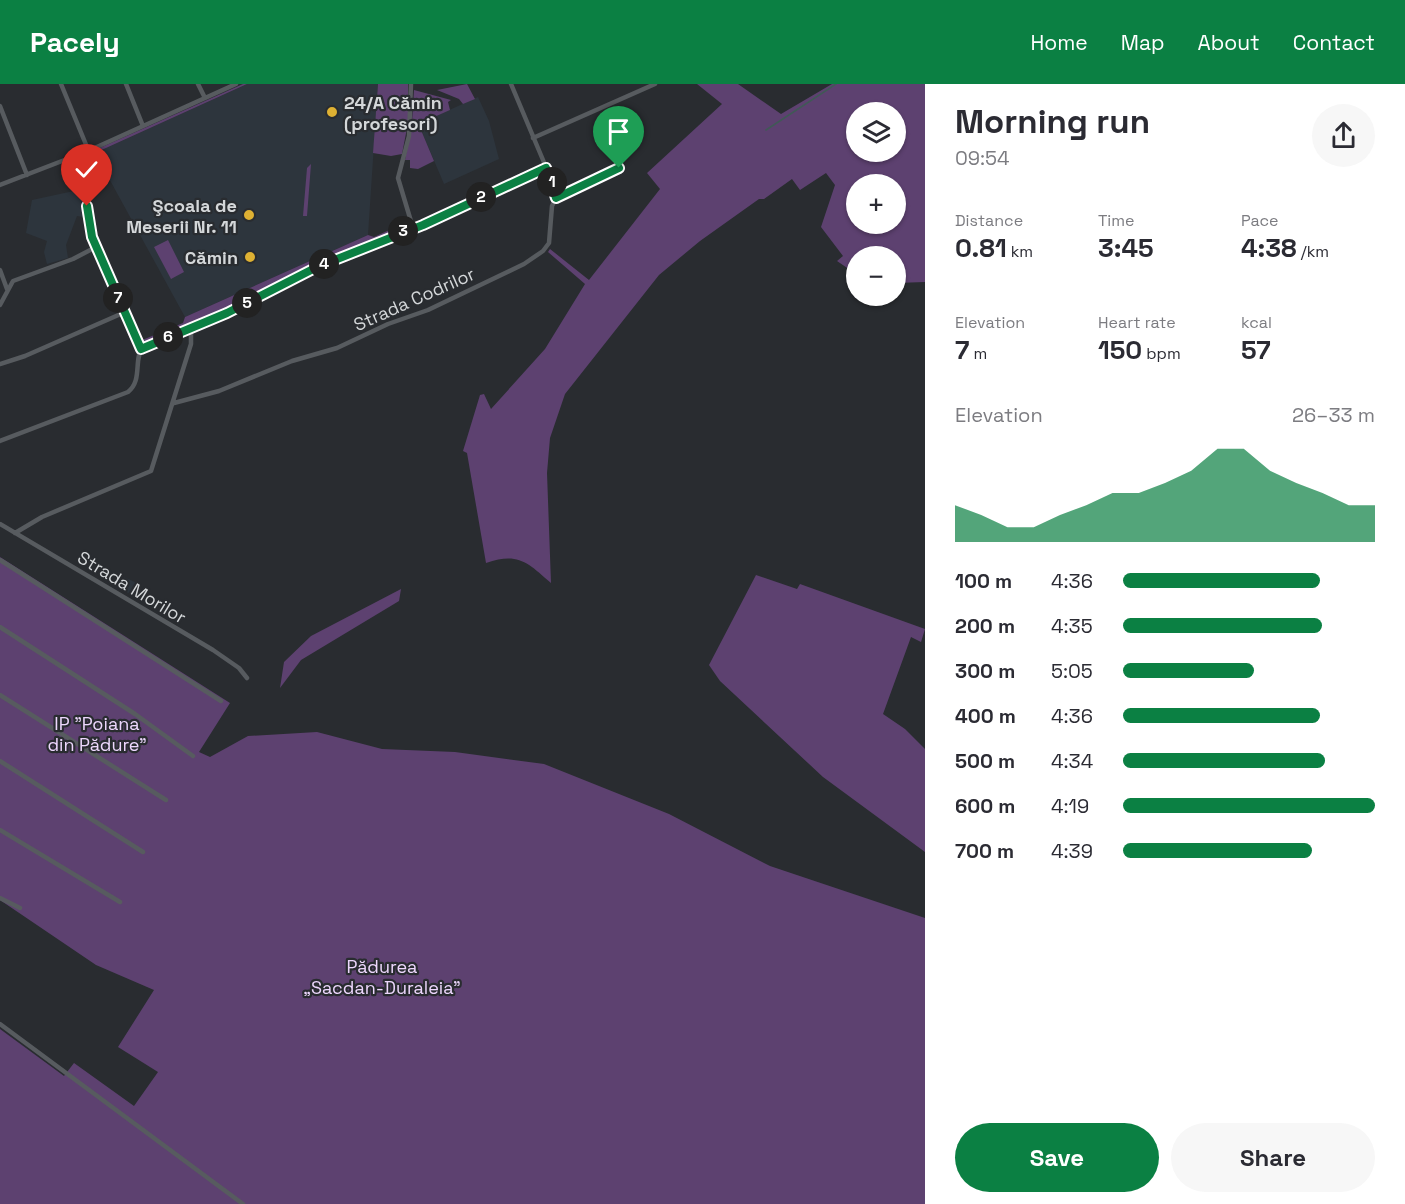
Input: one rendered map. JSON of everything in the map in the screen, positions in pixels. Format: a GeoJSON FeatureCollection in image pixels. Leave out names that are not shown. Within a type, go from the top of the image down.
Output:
{"type":"FeatureCollection","features":[{"type":"Feature","properties":{"kind":"street"},"geometry":{"type":"LineString","coordinates":[[0,441],[128,392],[136,383],[141,349],[123,313],[96,247],[88,213],[88,151],[61,84]]}},
{"type":"Feature","properties":{"kind":"street"},"geometry":{"type":"LineString","coordinates":[[126,84],[143,126]]}},
{"type":"Feature","properties":{"kind":"street"},"geometry":{"type":"LineString","coordinates":[[198,84],[205,98]]}},
{"type":"Feature","properties":{"kind":"street"},"geometry":{"type":"LineString","coordinates":[[0,185],[88,151],[236,84]]}},
{"type":"Feature","properties":{"kind":"street"},"geometry":{"type":"LineString","coordinates":[[411,84],[409,136],[398,178],[413,228]]}},
{"type":"Feature","properties":{"kind":"street"},"geometry":{"type":"LineString","coordinates":[[512,84],[556,198],[619,168]]}},
{"type":"Feature","properties":{"kind":"street"},"geometry":{"type":"LineString","coordinates":[[533,138],[655,84]]}},
{"type":"Feature","properties":{"kind":"street"},"geometry":{"type":"LineString","coordinates":[[0,106],[27,175]]}},
{"type":"Feature","properties":{"kind":"street"},"geometry":{"type":"LineString","coordinates":[[141,349],[191,329],[317,267],[413,228],[546,168]]}},
{"type":"Feature","properties":{"kind":"street","name":"Strada Codrilor"},"geometry":{"type":"LineString","coordinates":[[174,403],[219,391],[292,361],[337,348],[434,307],[524,264],[543,251],[549,243],[552,206],[556,198]]}},
{"type":"Feature","properties":{"kind":"street"},"geometry":{"type":"LineString","coordinates":[[0,305],[13,281],[73,259],[96,247]]}},
{"type":"Feature","properties":{"kind":"street"},"geometry":{"type":"LineString","coordinates":[[0,270],[7,289]]}},
{"type":"Feature","properties":{"kind":"street"},"geometry":{"type":"LineString","coordinates":[[0,364],[25,356],[123,313]]}},
{"type":"Feature","properties":{"kind":"street"},"geometry":{"type":"LineString","coordinates":[[15,533],[42,517],[151,471],[191,344],[191,329]]}},
{"type":"Feature","properties":{"kind":"street","name":"Strada Morilor"},"geometry":{"type":"LineString","coordinates":[[0,524],[213,650],[239,668],[248,678]]}},
{"type":"Feature","properties":{"kind":"street"},"geometry":{"type":"LineString","coordinates":[[0,560],[221,701]]}},
{"type":"Feature","properties":{"kind":"street"},"geometry":{"type":"LineString","coordinates":[[0,627],[144,720],[193,756]]}},
{"type":"Feature","properties":{"kind":"street"},"geometry":{"type":"LineString","coordinates":[[0,695],[166,800]]}},
{"type":"Feature","properties":{"kind":"street"},"geometry":{"type":"LineString","coordinates":[[0,760],[143,852]]}},
{"type":"Feature","properties":{"kind":"street"},"geometry":{"type":"LineString","coordinates":[[0,830],[120,902]]}},
{"type":"Feature","properties":{"kind":"street"},"geometry":{"type":"LineString","coordinates":[[0,898],[20,908]]}},
{"type":"Feature","properties":{"kind":"street"},"geometry":{"type":"LineString","coordinates":[[0,1024],[243,1204]]}},
{"type":"Feature","properties":{"kind":"shaded area","name":"Şcoala de Meserii Nr. 11"},"geometry":{"type":"Polygon","coordinates":[[[247,84],[378,84],[368,235],[185,317],[95,153],[247,84]]]}},
{"type":"Feature","properties":{"kind":"shaded area"},"geometry":{"type":"Polygon","coordinates":[[[478,97],[489,121],[499,159],[444,184],[421,130],[423,122],[478,97]]]}},
{"type":"Feature","properties":{"kind":"shaded area"},"geometry":{"type":"Polygon","coordinates":[[[83,189],[84,217],[77,216],[66,245],[68,258],[47,264],[44,252],[47,241],[26,233],[32,200],[83,189]]]}},
{"type":"Feature","properties":{"kind":"shaded area"},"geometry":{"type":"Polygon","coordinates":[[[124,577],[139,584],[135,596],[120,589],[124,577]]]}},
{"type":"Feature","properties":{"kind":"green space"},"geometry":{"type":"Polygon","coordinates":[[[247,84],[95,153],[104,170],[91,177],[93,151],[247,84]]]}},
{"type":"Feature","properties":{"kind":"green space"},"geometry":{"type":"Polygon","coordinates":[[[378,84],[408,84],[408,123],[402,154],[391,156],[373,153],[378,84]]]}},
{"type":"Feature","properties":{"kind":"green space"},"geometry":{"type":"Polygon","coordinates":[[[467,84],[475,99],[463,104],[459,99],[437,90],[467,84]]]}},
{"type":"Feature","properties":{"kind":"green space"},"geometry":{"type":"Polygon","coordinates":[[[697,84],[738,84],[781,114],[832,84],[925,84],[925,282],[906,283],[906,246],[846,246],[846,267],[837,261],[843,256],[821,227],[835,185],[826,173],[800,190],[792,179],[764,199],[759,199],[700,241],[659,275],[565,394],[550,438],[547,473],[551,583],[522,561],[506,559],[486,563],[467,453],[463,451],[480,395],[484,394],[491,409],[545,349],[585,284],[548,252],[550,249],[589,280],[660,189],[647,173],[722,104],[697,84]]]}},
{"type":"Feature","properties":{"kind":"green space"},"geometry":{"type":"Polygon","coordinates":[[[414,90],[451,100],[448,102],[450,110],[423,122],[421,130],[434,161],[418,169],[410,168],[410,160],[405,160],[412,122],[414,90]]]}},
{"type":"Feature","properties":{"kind":"green space"},"geometry":{"type":"Polygon","coordinates":[[[311,164],[307,216],[303,216],[307,168],[311,164]]]}},
{"type":"Feature","properties":{"kind":"green space"},"geometry":{"type":"Polygon","coordinates":[[[407,222],[408,226],[176,330],[142,343],[140,341],[183,323],[185,317],[368,235],[374,237],[407,222]]]}},
{"type":"Feature","properties":{"kind":"green space"},"geometry":{"type":"Polygon","coordinates":[[[168,240],[184,272],[171,279],[154,247],[168,240]]]}},
{"type":"Feature","properties":{"kind":"green space","name":"Pădurea „Sacdan-Duraleia”"},"geometry":{"type":"Polygon","coordinates":[[[0,557],[230,703],[199,752],[210,757],[248,736],[317,732],[382,749],[455,752],[544,764],[669,814],[770,866],[925,918],[925,1204],[0,1204],[0,1029],[64,1076],[74,1063],[134,1106],[158,1072],[118,1047],[154,990],[96,965],[0,900],[0,557]]]}},
{"type":"Feature","properties":{"kind":"green space"},"geometry":{"type":"Polygon","coordinates":[[[756,575],[797,589],[800,584],[925,629],[921,642],[911,637],[883,714],[905,729],[925,749],[925,852],[823,777],[720,681],[709,665],[756,575]]]}},
{"type":"Feature","properties":{"kind":"green space"},"geometry":{"type":"Polygon","coordinates":[[[401,589],[399,601],[301,660],[280,688],[284,662],[311,636],[401,589]]]}},
{"type":"Feature","properties":{"kind":"waterway"},"geometry":{"type":"LineString","coordinates":[[766,130],[836,84]]}},
{"type":"Feature","properties":{"kind":"place","name":"24/A Cămin (profesori)"},"geometry":{"type":"Point","coordinates":[332,112]}},
{"type":"Feature","properties":{"kind":"place","name":"Şcoala de Meserii Nr. 11"},"geometry":{"type":"Point","coordinates":[249,215]}},
{"type":"Feature","properties":{"kind":"place","name":"Cămin"},"geometry":{"type":"Point","coordinates":[250,257]}},
{"type":"Feature","properties":{"kind":"route"},"geometry":{"type":"LineString","coordinates":[[87,206],[92,237],[126,320],[141,349],[147,344],[191,329],[227,313],[317,267],[405,230],[423,225],[546,168],[556,198],[619,168]]}},
{"type":"Feature","properties":{"kind":"park label","name":"IP \"Poiana din Pădure\""},"geometry":{"type":"Point","coordinates":[97,733]}}]}
